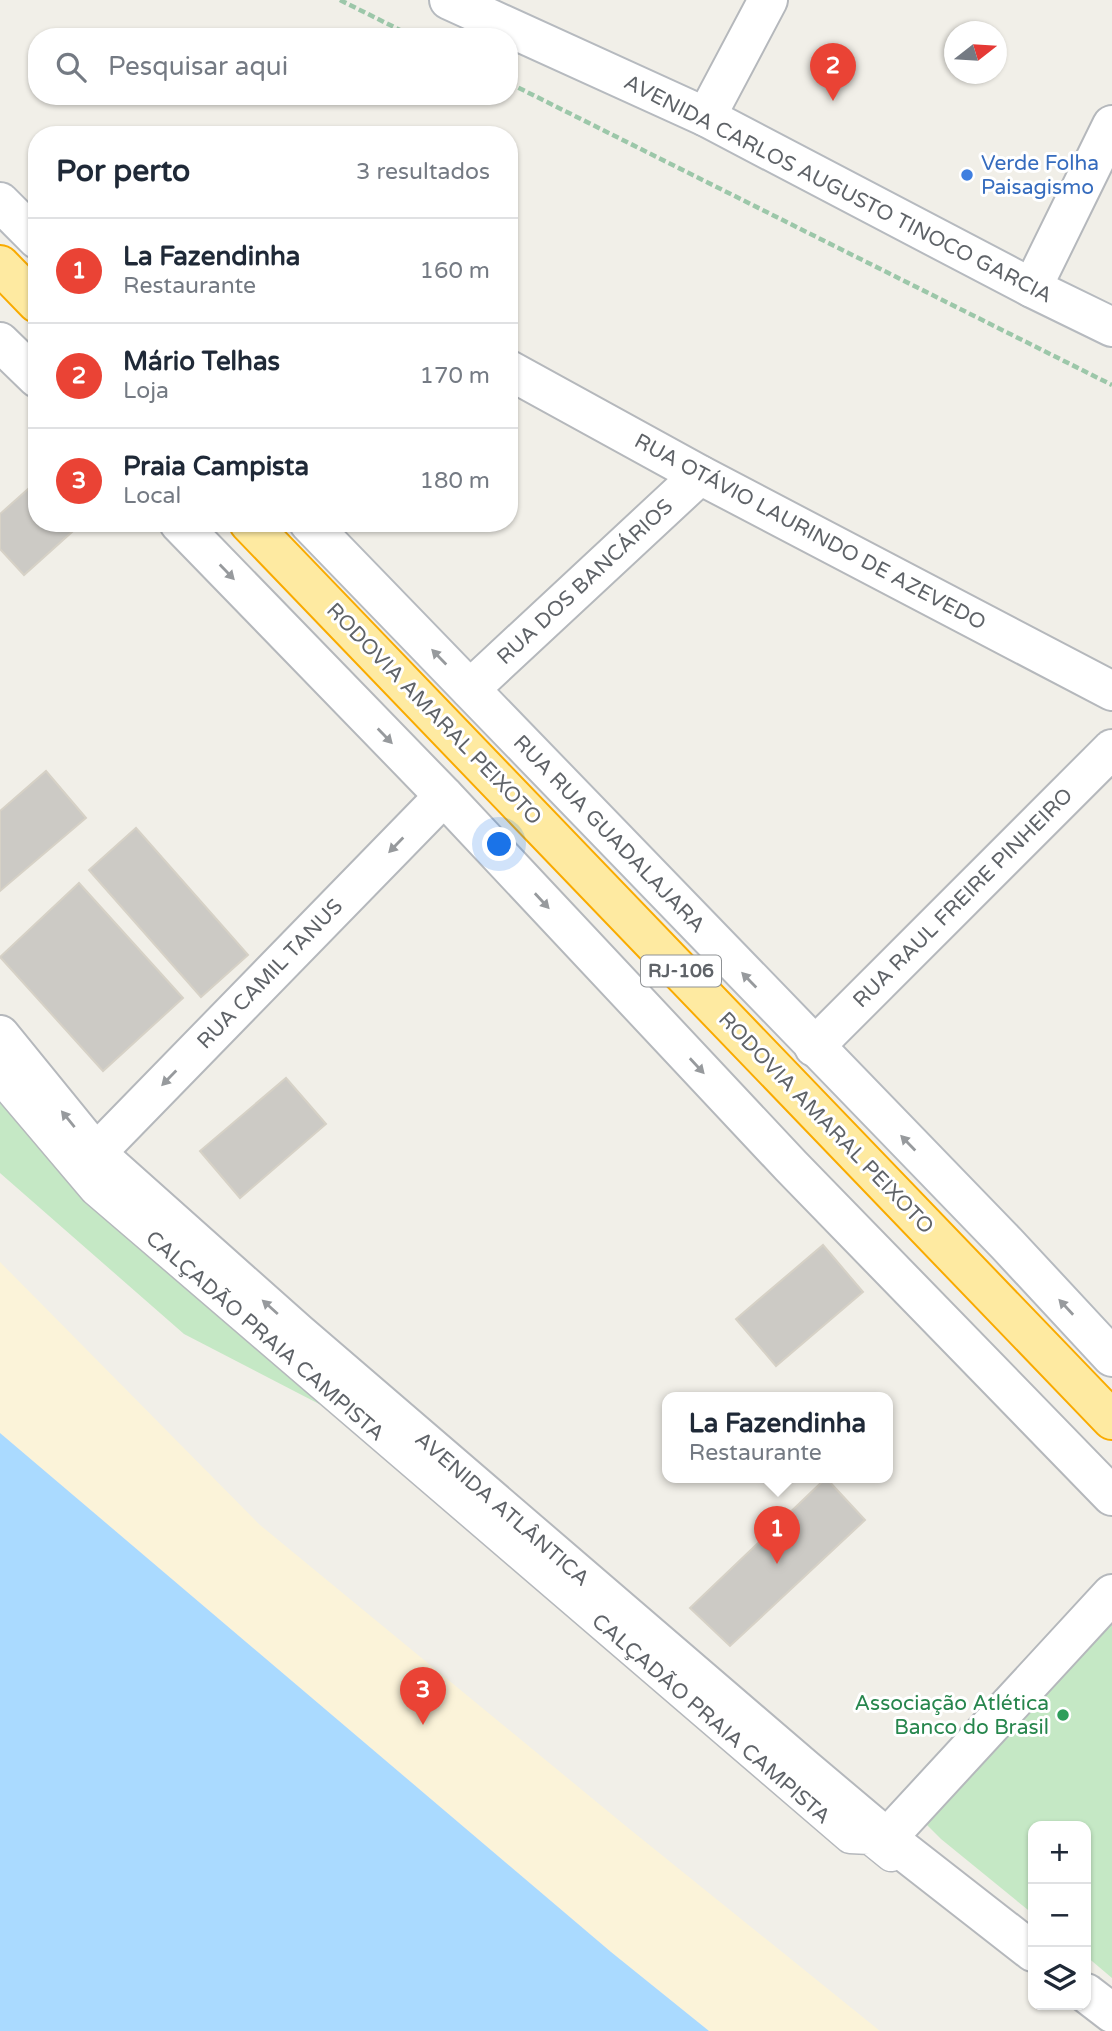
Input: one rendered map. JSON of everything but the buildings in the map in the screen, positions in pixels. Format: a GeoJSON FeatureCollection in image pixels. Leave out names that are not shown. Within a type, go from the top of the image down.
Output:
{"type":"FeatureCollection","features":[{"type":"Feature","properties":{"kind":"highway"},"geometry":{"type":"LineString","coordinates":[[0,265],[28,294]]}},
{"type":"Feature","properties":{"kind":"highway","name":"RODOVIA AMARAL PEIXOTO"},"geometry":{"type":"LineString","coordinates":[[258,532],[1112,1420]]}},
{"type":"Feature","properties":{"kind":"street","name":"AVENIDA CARLOS AUGUSTO TINOCO GARCIA"},"geometry":{"type":"LineString","coordinates":[[449,0],[511,28]]}},
{"type":"Feature","properties":{"kind":"street"},"geometry":{"type":"LineString","coordinates":[[706,117],[768,0]]}},
{"type":"Feature","properties":{"kind":"street","name":"AVENIDA CARLOS AUGUSTO TINOCO GARCIA"},"geometry":{"type":"LineString","coordinates":[[518,31],[706,117],[1032,288],[1112,327]]}},
{"type":"Feature","properties":{"kind":"street"},"geometry":{"type":"LineString","coordinates":[[1032,288],[1112,125]]}},
{"type":"Feature","properties":{"kind":"street"},"geometry":{"type":"LineString","coordinates":[[0,202],[28,230]]}},
{"type":"Feature","properties":{"kind":"street"},"geometry":{"type":"LineString","coordinates":[[0,342],[28,369]]}},
{"type":"Feature","properties":{"kind":"street","name":"RUA OTÁVIO LAURINDO DE AZEVEDO"},"geometry":{"type":"LineString","coordinates":[[518,375],[700,475],[1112,691]]}},
{"type":"Feature","properties":{"kind":"street","name":"RUA DOS BANCÁRIOS"},"geometry":{"type":"LineString","coordinates":[[470,689],[700,475]]}},
{"type":"Feature","properties":{"kind":"street"},"geometry":{"type":"LineString","coordinates":[[188,532],[444,796],[791,1166],[1112,1496]]}},
{"type":"Feature","properties":{"kind":"street","name":"RUA RUA GUADALAJARA"},"geometry":{"type":"LineString","coordinates":[[318,532],[1007,1244],[1112,1357]]}},
{"type":"Feature","properties":{"kind":"street","name":"RUA RAUL FREIRE PINHEIRO"},"geometry":{"type":"LineString","coordinates":[[814,1046],[1112,749]]}},
{"type":"Feature","properties":{"kind":"street","name":"RUA CAMIL TANUS"},"geometry":{"type":"LineString","coordinates":[[96,1153],[444,796]]}},
{"type":"Feature","properties":{"kind":"street","name":"AVENIDA ATLÂNTICA"},"geometry":{"type":"LineString","coordinates":[[0,1035],[96,1153],[308,1342],[887,1838],[1028,1948]]}},
{"type":"Feature","properties":{"kind":"street","name":"CALÇADÃO PRAIA CAMPISTA"},"geometry":{"type":"LineString","coordinates":[[0,1078],[94,1190],[850,1838],[870,1839],[1028,1967]]}},
{"type":"Feature","properties":{"kind":"street"},"geometry":{"type":"LineString","coordinates":[[887,1838],[1112,1594]]}},
{"type":"Feature","properties":{"kind":"street"},"geometry":{"type":"LineString","coordinates":[[1091,1997],[1112,2013]]}},
{"type":"Feature","properties":{"kind":"street"},"geometry":{"type":"LineString","coordinates":[[1081,2010],[1108,2031]]}},
{"type":"Feature","properties":{"kind":"path"},"geometry":{"type":"LineString","coordinates":[[340,0],[396,28]]}},
{"type":"Feature","properties":{"kind":"path"},"geometry":{"type":"LineString","coordinates":[[518,88],[1112,385]]}},
{"type":"Feature","properties":{"kind":"green space"},"geometry":{"type":"Polygon","coordinates":[[[0,1089],[225,1315],[323,1406],[184,1334],[0,1173],[0,1089]]]}},
{"type":"Feature","properties":{"kind":"green space","name":"Associação Atlética Banco do Brasil"},"geometry":{"type":"Polygon","coordinates":[[[1112,1615],[1112,1978],[1091,1960],[1091,1821],[1028,1821],[1028,1910],[941,1839],[916,1814],[1112,1615]]]}},
{"type":"Feature","properties":{"kind":"sand"},"geometry":{"type":"Polygon","coordinates":[[[0,1262],[260,1525],[880,2031],[709,2031],[611,1952],[0,1433],[0,1262]]]}},
{"type":"Feature","properties":{"kind":"water"},"geometry":{"type":"Polygon","coordinates":[[[0,1433],[611,1952],[709,2031],[0,2031],[0,1433]]]}},
{"type":"Feature","properties":{"kind":"place","name":"Mário Telhas"},"geometry":{"type":"Point","coordinates":[833,101]}},
{"type":"Feature","properties":{"kind":"place","name":"Verde Folha Paisagismo"},"geometry":{"type":"Point","coordinates":[967,175]}},
{"type":"Feature","properties":{"kind":"place","name":"La Fazendinha"},"geometry":{"type":"Point","coordinates":[777,1564]}},
{"type":"Feature","properties":{"kind":"place","name":"Associação Atlética Banco do Brasil"},"geometry":{"type":"Point","coordinates":[1063,1715]}},
{"type":"Feature","properties":{"kind":"place","name":"Praia Campista"},"geometry":{"type":"Point","coordinates":[423,1725]}}]}
